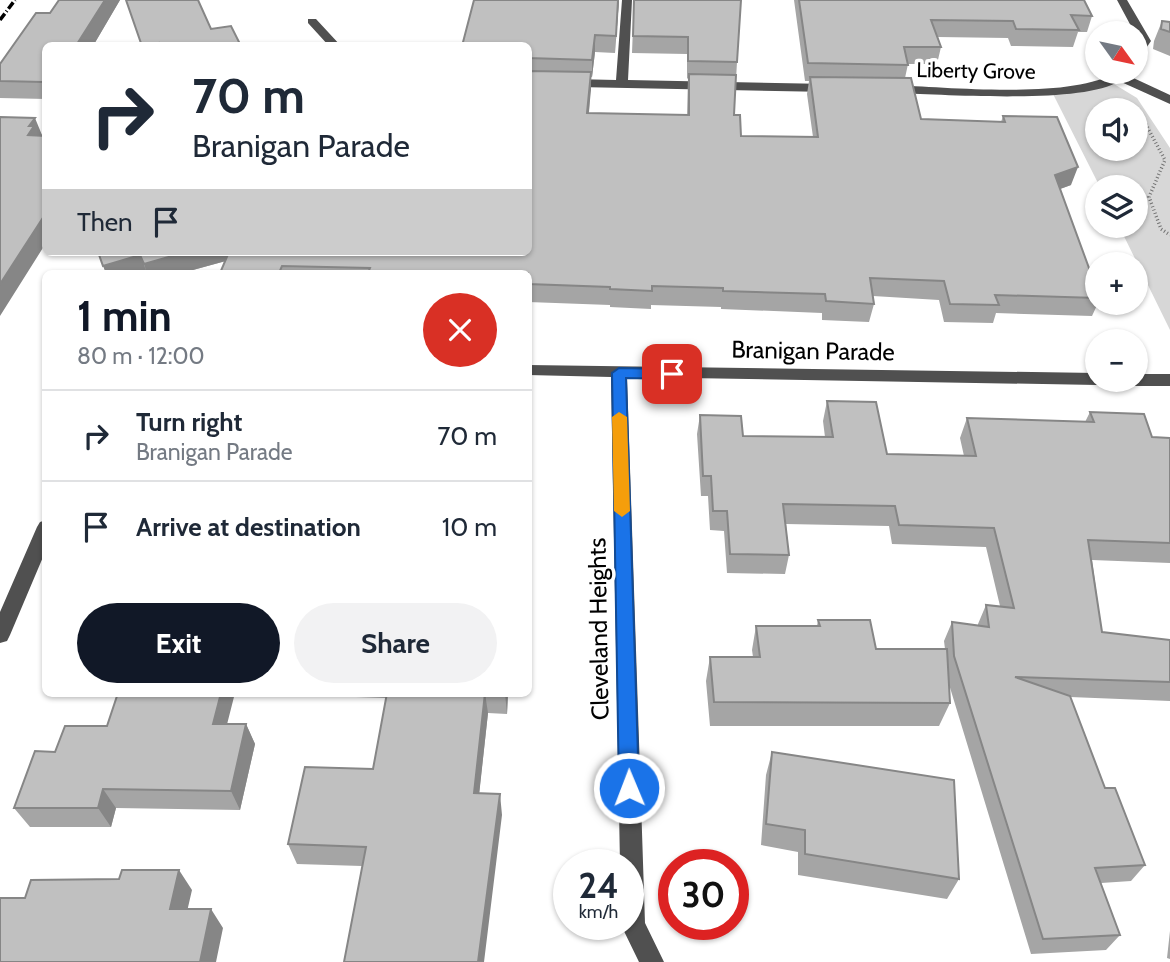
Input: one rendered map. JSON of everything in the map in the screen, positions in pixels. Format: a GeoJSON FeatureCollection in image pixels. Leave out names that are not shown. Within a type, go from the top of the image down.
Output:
{"type":"FeatureCollection","features":[{"type":"Feature","properties":{"kind":"street"},"geometry":{"type":"LineString","coordinates":[[622,84],[627,0]]}},
{"type":"Feature","properties":{"kind":"street"},"geometry":{"type":"LineString","coordinates":[[1122,0],[1134,21]]}},
{"type":"Feature","properties":{"kind":"street"},"geometry":{"type":"LineString","coordinates":[[312,21],[332,42]]}},
{"type":"Feature","properties":{"kind":"street"},"geometry":{"type":"LineString","coordinates":[[532,82],[844,88]]}},
{"type":"Feature","properties":{"kind":"street","name":"Liberty Grove"},"geometry":{"type":"LineString","coordinates":[[872,89],[1052,92],[1101,84]]}},
{"type":"Feature","properties":{"kind":"street"},"geometry":{"type":"LineString","coordinates":[[1141,84],[1170,100]]}},
{"type":"Feature","properties":{"kind":"street","name":"Branigan Parade"},"geometry":{"type":"LineString","coordinates":[[532,370],[1085,379]]}},
{"type":"Feature","properties":{"kind":"street","name":"Cleveland Heights"},"geometry":{"type":"LineString","coordinates":[[619,373],[632,925],[652,962]]}},
{"type":"Feature","properties":{"kind":"street"},"geometry":{"type":"LineString","coordinates":[[1148,380],[1170,380]]}},
{"type":"Feature","properties":{"kind":"street"},"geometry":{"type":"LineString","coordinates":[[0,635],[42,536]]}},
{"type":"Feature","properties":{"kind":"path"},"geometry":{"type":"LineString","coordinates":[[1148,128],[1165,160],[1149,197],[1161,229],[1170,235]]}},
{"type":"Feature","properties":{"kind":"shaded area"},"geometry":{"type":"Polygon","coordinates":[[[1093,84],[1114,84],[1137,98],[1085,98],[1085,157],[1052,92],[1093,84]]]}},
{"type":"Feature","properties":{"kind":"shaded area"},"geometry":{"type":"Polygon","coordinates":[[[1148,115],[1170,148],[1170,330],[1148,285],[1148,252],[1132,252],[1125,238],[1148,238],[1148,175],[1094,175],[1087,161],[1148,161],[1148,115]]]}},
{"type":"Feature","properties":{"kind":"building"},"geometry":{"type":"Polygon","coordinates":[[[59,0],[105,0],[78,42],[42,42],[42,82],[0,81],[0,64],[36,13],[50,13],[59,0]]]}},
{"type":"Feature","properties":{"kind":"building"},"geometry":{"type":"Polygon","coordinates":[[[126,0],[198,0],[211,29],[231,26],[239,42],[141,42],[126,0]]]}},
{"type":"Feature","properties":{"kind":"building"},"geometry":{"type":"Polygon","coordinates":[[[474,0],[618,0],[616,36],[595,35],[592,60],[532,58],[532,42],[463,42],[474,0]]]}},
{"type":"Feature","properties":{"kind":"building"},"geometry":{"type":"Polygon","coordinates":[[[634,0],[741,0],[737,62],[688,61],[688,37],[633,36],[634,0]]]}},
{"type":"Feature","properties":{"kind":"building"},"geometry":{"type":"Polygon","coordinates":[[[799,0],[1084,0],[1092,16],[1071,15],[1079,30],[1016,29],[1013,21],[931,20],[941,47],[904,47],[908,65],[808,63],[799,0]]]}},
{"type":"Feature","properties":{"kind":"building"},"geometry":{"type":"Polygon","coordinates":[[[1162,21],[1170,22],[1170,32],[1161,29],[1162,21]]]}},
{"type":"Feature","properties":{"kind":"building"},"geometry":{"type":"Polygon","coordinates":[[[532,71],[591,72],[587,113],[689,115],[689,74],[736,75],[734,115],[740,115],[741,136],[818,137],[810,77],[911,78],[921,119],[1005,122],[1003,116],[1057,117],[1078,167],[1055,175],[1085,257],[1085,298],[995,295],[999,305],[950,304],[944,281],[870,278],[874,304],[826,301],[825,294],[723,291],[723,288],[652,286],[652,291],[532,284],[532,270],[369,270],[370,268],[282,266],[280,270],[221,270],[227,256],[532,256],[532,71]]]}},
{"type":"Feature","properties":{"kind":"building"},"geometry":{"type":"Polygon","coordinates":[[[0,117],[35,118],[29,126],[34,126],[28,135],[42,136],[42,219],[0,284],[0,117]]]}},
{"type":"Feature","properties":{"kind":"building"},"geometry":{"type":"Polygon","coordinates":[[[99,256],[137,256],[103,266],[99,256]]]}},
{"type":"Feature","properties":{"kind":"building"},"geometry":{"type":"Polygon","coordinates":[[[140,256],[172,256],[144,264],[140,256]]]}},
{"type":"Feature","properties":{"kind":"building"},"geometry":{"type":"Polygon","coordinates":[[[827,401],[876,402],[887,454],[976,456],[967,418],[1094,422],[1090,412],[1144,414],[1152,437],[1170,438],[1170,543],[1088,540],[1102,632],[1170,640],[1170,682],[1015,677],[1070,696],[1105,788],[1115,788],[1145,865],[1095,868],[1120,935],[1043,939],[954,656],[952,622],[989,627],[986,605],[1014,608],[994,528],[899,525],[895,506],[783,504],[789,555],[730,554],[727,511],[713,511],[711,476],[703,476],[700,415],[741,416],[743,436],[833,437],[827,401]]]}},
{"type":"Feature","properties":{"kind":"building"},"geometry":{"type":"Polygon","coordinates":[[[818,620],[870,620],[876,649],[947,649],[950,703],[714,702],[710,657],[760,657],[756,626],[820,626],[818,620]]]}},
{"type":"Feature","properties":{"kind":"building"},"geometry":{"type":"Polygon","coordinates":[[[117,697],[220,697],[213,724],[246,724],[231,791],[103,789],[98,808],[14,808],[35,751],[55,752],[65,726],[107,726],[117,697]]]}},
{"type":"Feature","properties":{"kind":"building"},"geometry":{"type":"Polygon","coordinates":[[[386,697],[485,697],[474,793],[500,794],[478,962],[344,962],[366,847],[288,844],[305,767],[373,769],[386,697]]]}},
{"type":"Feature","properties":{"kind":"building"},"geometry":{"type":"Polygon","coordinates":[[[772,752],[954,780],[959,879],[805,854],[805,830],[766,824],[772,752]]]}},
{"type":"Feature","properties":{"kind":"building"},"geometry":{"type":"Polygon","coordinates":[[[122,870],[179,870],[170,909],[211,909],[200,962],[0,962],[0,898],[25,898],[31,880],[119,879],[122,870]]]}},
{"type":"Feature","properties":{"kind":"railway"},"geometry":{"type":"LineString","coordinates":[[0,20],[15,0]]}},
{"type":"Feature","properties":{"kind":"slow traffic"},"geometry":{"type":"LineString","coordinates":[[619,417],[622,511]]}},
{"type":"Feature","properties":{"kind":"route"},"geometry":{"type":"LineString","coordinates":[[629,788],[619,373],[672,374]]}}]}
